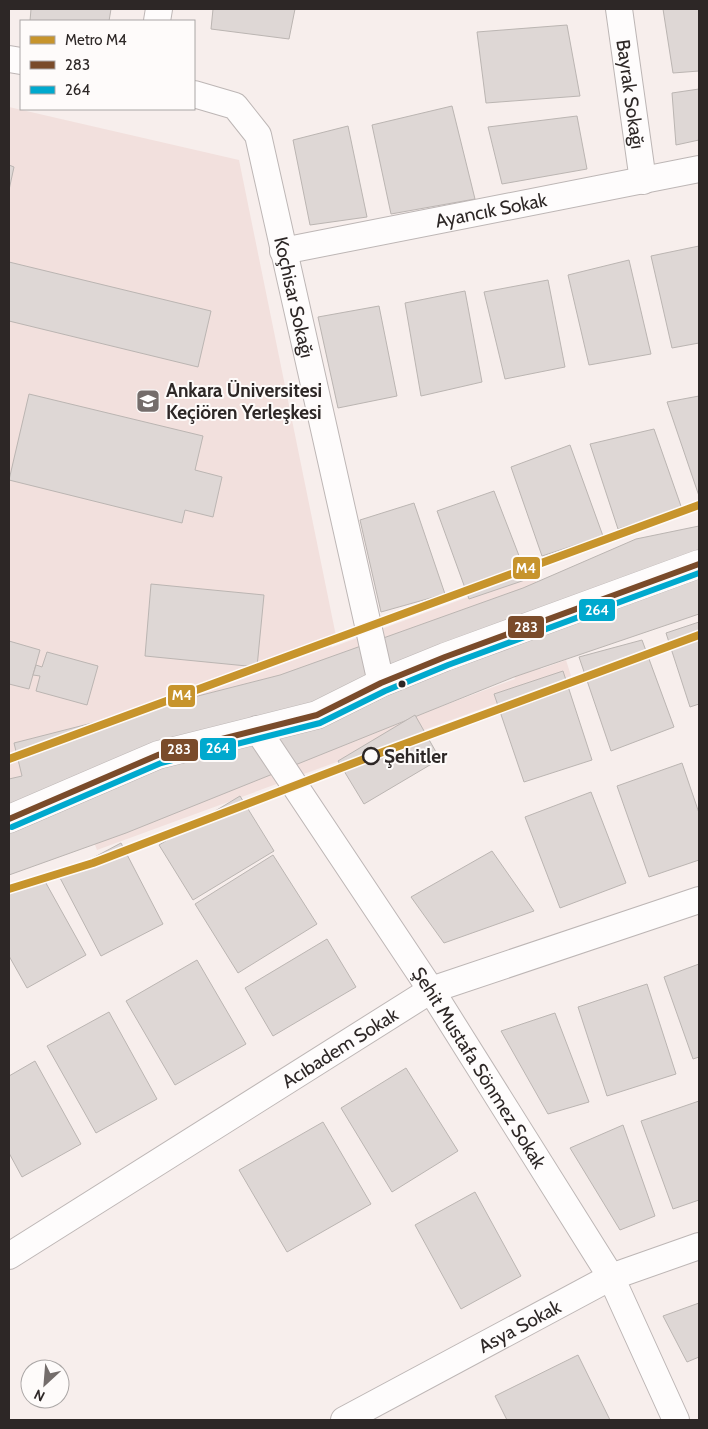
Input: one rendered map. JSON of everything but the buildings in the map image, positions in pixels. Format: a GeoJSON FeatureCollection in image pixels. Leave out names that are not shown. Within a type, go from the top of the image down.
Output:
{"type":"FeatureCollection","features":[{"type":"Feature","properties":{"kind":"street","name":"Bayrak Sokağı"},"geometry":{"type":"LineString","coordinates":[[619,9],[643,180]]}},
{"type":"Feature","properties":{"kind":"street","name":"Koçhisar Sokağı"},"geometry":{"type":"LineString","coordinates":[[195,94],[235,106],[258,135],[381,683]]}},
{"type":"Feature","properties":{"kind":"street","name":"Ayancık Sokak"},"geometry":{"type":"LineString","coordinates":[[283,251],[699,170]]}},
{"type":"Feature","properties":{"kind":"street"},"geometry":{"type":"LineString","coordinates":[[9,819],[158,755],[317,715],[381,683],[445,657],[699,564]]}},
{"type":"Feature","properties":{"kind":"street","name":"Şehit Mustafa Sönmez Sokak"},"geometry":{"type":"LineString","coordinates":[[257,729],[432,990],[611,1277],[676,1420]]}},
{"type":"Feature","properties":{"kind":"street","name":"Acıbadem Sokak"},"geometry":{"type":"LineString","coordinates":[[9,1256],[432,990],[699,900]]}},
{"type":"Feature","properties":{"kind":"street","name":"Asya Sokak"},"geometry":{"type":"LineString","coordinates":[[344,1420],[611,1277],[699,1246]]}},
{"type":"Feature","properties":{"kind":"shaded area","name":"Ankara Üniversitesi Keçiören Yerleşkesi"},"geometry":{"type":"Polygon","coordinates":[[[9,107],[239,160],[337,641],[330,648],[533,573],[538,587],[513,596],[541,669],[566,660],[571,676],[97,850],[62,760],[9,780],[9,107]],[[502,644],[405,720],[515,679],[502,644]]]}},
{"type":"Feature","properties":{"kind":"metro line","name":"M4"},"geometry":{"type":"LineString","coordinates":[[9,759],[699,505]]}},
{"type":"Feature","properties":{"kind":"metro line","name":"M4"},"geometry":{"type":"LineString","coordinates":[[9,889],[93,863],[380,753],[699,635]]}},
{"type":"Feature","properties":{"kind":"transit line","name":"283"},"geometry":{"type":"LineString","coordinates":[[9,819],[158,755],[317,715],[381,683],[445,657],[699,564]]}},
{"type":"Feature","properties":{"kind":"transit line","name":"264"},"geometry":{"type":"LineString","coordinates":[[12,827],[161,763],[320,723],[385,691],[448,665],[699,573]]}},
{"type":"Feature","properties":{"kind":"place","name":"Ankara Üniversitesi Keçiören Yerleşkesi"},"geometry":{"type":"Point","coordinates":[148,401]}},
{"type":"Feature","properties":{"kind":"place","name":"Şehitler"},"geometry":{"type":"Point","coordinates":[371,756]}}]}
